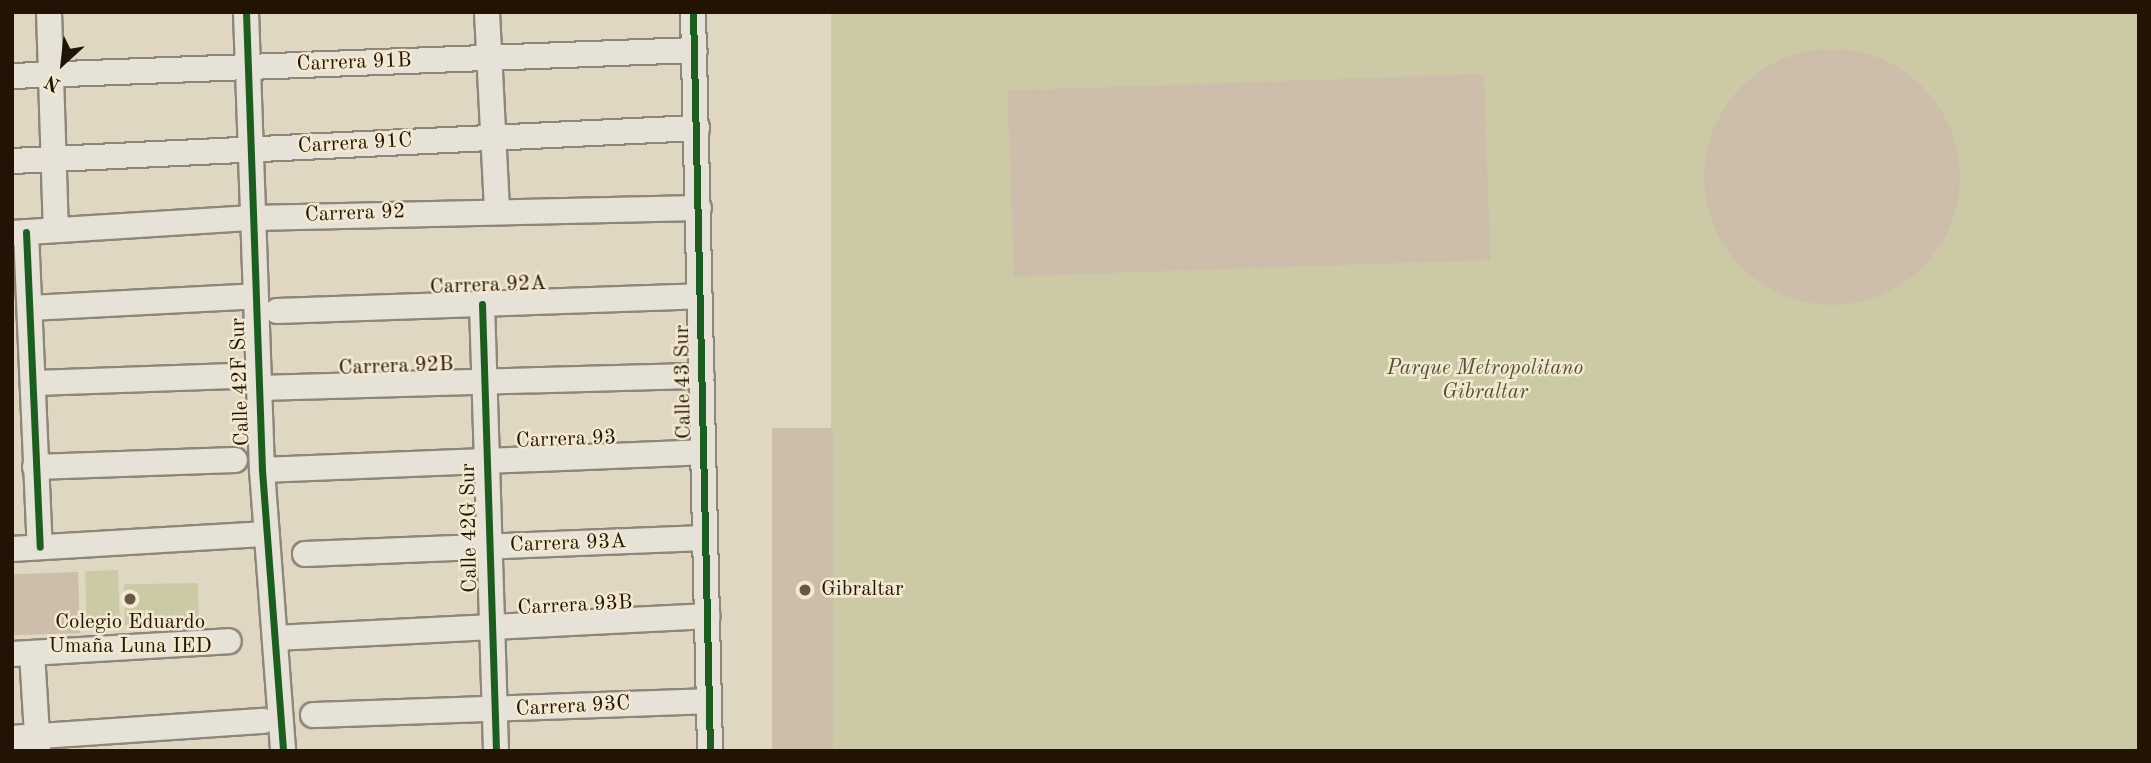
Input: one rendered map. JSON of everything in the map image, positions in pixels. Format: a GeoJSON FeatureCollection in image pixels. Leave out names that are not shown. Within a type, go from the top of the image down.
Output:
{"type":"FeatureCollection","features":[{"type":"Feature","properties":{"kind":"street"},"geometry":{"type":"LineString","coordinates":[[49,12],[56,230]]}},
{"type":"Feature","properties":{"kind":"street","name":"Calle 42F Sur"},"geometry":{"type":"LineString","coordinates":[[246,12],[262,470],[277,638],[283,751]]}},
{"type":"Feature","properties":{"kind":"street"},"geometry":{"type":"LineString","coordinates":[[487,12],[497,209]]}},
{"type":"Feature","properties":{"kind":"street","name":"Calle 43 Sur"},"geometry":{"type":"LineString","coordinates":[[693,12],[710,751]]}},
{"type":"Feature","properties":{"kind":"street","name":"Carrera 91B"},"geometry":{"type":"LineString","coordinates":[[12,76],[695,50]]}},
{"type":"Feature","properties":{"kind":"street","name":"Carrera 91C"},"geometry":{"type":"LineString","coordinates":[[12,160],[697,128]]}},
{"type":"Feature","properties":{"kind":"street","name":"Carrera 92"},"geometry":{"type":"LineString","coordinates":[[19,232],[253,218],[497,209],[699,208]]}},
{"type":"Feature","properties":{"kind":"street"},"geometry":{"type":"LineString","coordinates":[[19,232],[30,309],[35,383],[35,467],[40,547]]}},
{"type":"Feature","properties":{"kind":"street"},"geometry":{"type":"LineString","coordinates":[[30,309],[256,296]]}},
{"type":"Feature","properties":{"kind":"street","name":"Carrera 92A"},"geometry":{"type":"LineString","coordinates":[[277,311],[700,296]]}},
{"type":"Feature","properties":{"kind":"street","name":"Calle 42G Sur"},"geometry":{"type":"LineString","coordinates":[[482,304],[489,627],[496,751]]}},
{"type":"Feature","properties":{"kind":"street"},"geometry":{"type":"LineString","coordinates":[[35,383],[234,376]]}},
{"type":"Feature","properties":{"kind":"street","name":"Carrera 92B"},"geometry":{"type":"LineString","coordinates":[[259,388],[702,376]]}},
{"type":"Feature","properties":{"kind":"street","name":"Carrera 93"},"geometry":{"type":"LineString","coordinates":[[262,470],[703,452]]}},
{"type":"Feature","properties":{"kind":"street"},"geometry":{"type":"LineString","coordinates":[[35,467],[234,460]]}},
{"type":"Feature","properties":{"kind":"street"},"geometry":{"type":"LineString","coordinates":[[12,549],[267,534]]}},
{"type":"Feature","properties":{"kind":"street","name":"Carrera 93A"},"geometry":{"type":"LineString","coordinates":[[305,554],[705,538]]}},
{"type":"Feature","properties":{"kind":"street","name":"Carrera 93B"},"geometry":{"type":"LineString","coordinates":[[277,638],[707,616]]}},
{"type":"Feature","properties":{"kind":"street"},"geometry":{"type":"LineString","coordinates":[[38,743],[22,654],[229,641]]}},
{"type":"Feature","properties":{"kind":"street","name":"Carrera 93C"},"geometry":{"type":"LineString","coordinates":[[313,715],[495,711],[708,701]]}},
{"type":"Feature","properties":{"kind":"street"},"geometry":{"type":"LineString","coordinates":[[12,738],[38,743],[264,720]]}},
{"type":"Feature","properties":{"kind":"green space","name":"Parque Metropolitano Gibraltar"},"geometry":{"type":"Polygon","coordinates":[[[831,12],[2139,12],[2139,751],[831,751],[831,12]]]}},
{"type":"Feature","properties":{"kind":"green space"},"geometry":{"type":"Polygon","coordinates":[[[118,570],[120,628],[87,629],[85,571],[118,570]]]}},
{"type":"Feature","properties":{"kind":"green space"},"geometry":{"type":"Polygon","coordinates":[[[198,583],[199,624],[125,625],[124,584],[198,583]]]}},
{"type":"Feature","properties":{"kind":"building"},"geometry":{"type":"Polygon","coordinates":[[[1832,49],[1869,54],[1903,70],[1923,86],[1939,106],[1955,140],[1960,177],[1955,214],[1939,248],[1923,268],[1903,284],[1869,300],[1832,305],[1795,300],[1761,284],[1741,268],[1725,248],[1709,214],[1704,177],[1709,140],[1725,106],[1741,86],[1761,70],[1795,54],[1832,49]]]}},
{"type":"Feature","properties":{"kind":"building"},"geometry":{"type":"Polygon","coordinates":[[[1484,74],[1490,260],[1014,277],[1007,91],[1484,74]]]}},
{"type":"Feature","properties":{"kind":"building","name":"Gibraltar"},"geometry":{"type":"Polygon","coordinates":[[[772,428],[833,428],[833,751],[772,751],[772,428]]]}},
{"type":"Feature","properties":{"kind":"building"},"geometry":{"type":"Polygon","coordinates":[[[78,572],[80,633],[14,635],[12,574],[78,572]]]}},
{"type":"Feature","properties":{"kind":"cycle path"},"geometry":{"type":"LineString","coordinates":[[246,12],[262,470],[283,751]]}},
{"type":"Feature","properties":{"kind":"cycle path"},"geometry":{"type":"LineString","coordinates":[[693,12],[710,751]]}},
{"type":"Feature","properties":{"kind":"cycle path"},"geometry":{"type":"LineString","coordinates":[[26,232],[40,547]]}},
{"type":"Feature","properties":{"kind":"cycle path"},"geometry":{"type":"LineString","coordinates":[[482,304],[496,751]]}},
{"type":"Feature","properties":{"kind":"place","name":"Gibraltar"},"geometry":{"type":"Point","coordinates":[805,590]}},
{"type":"Feature","properties":{"kind":"place","name":"Colegio Eduardo Umaña Luna IED"},"geometry":{"type":"Point","coordinates":[130,599]}}]}
